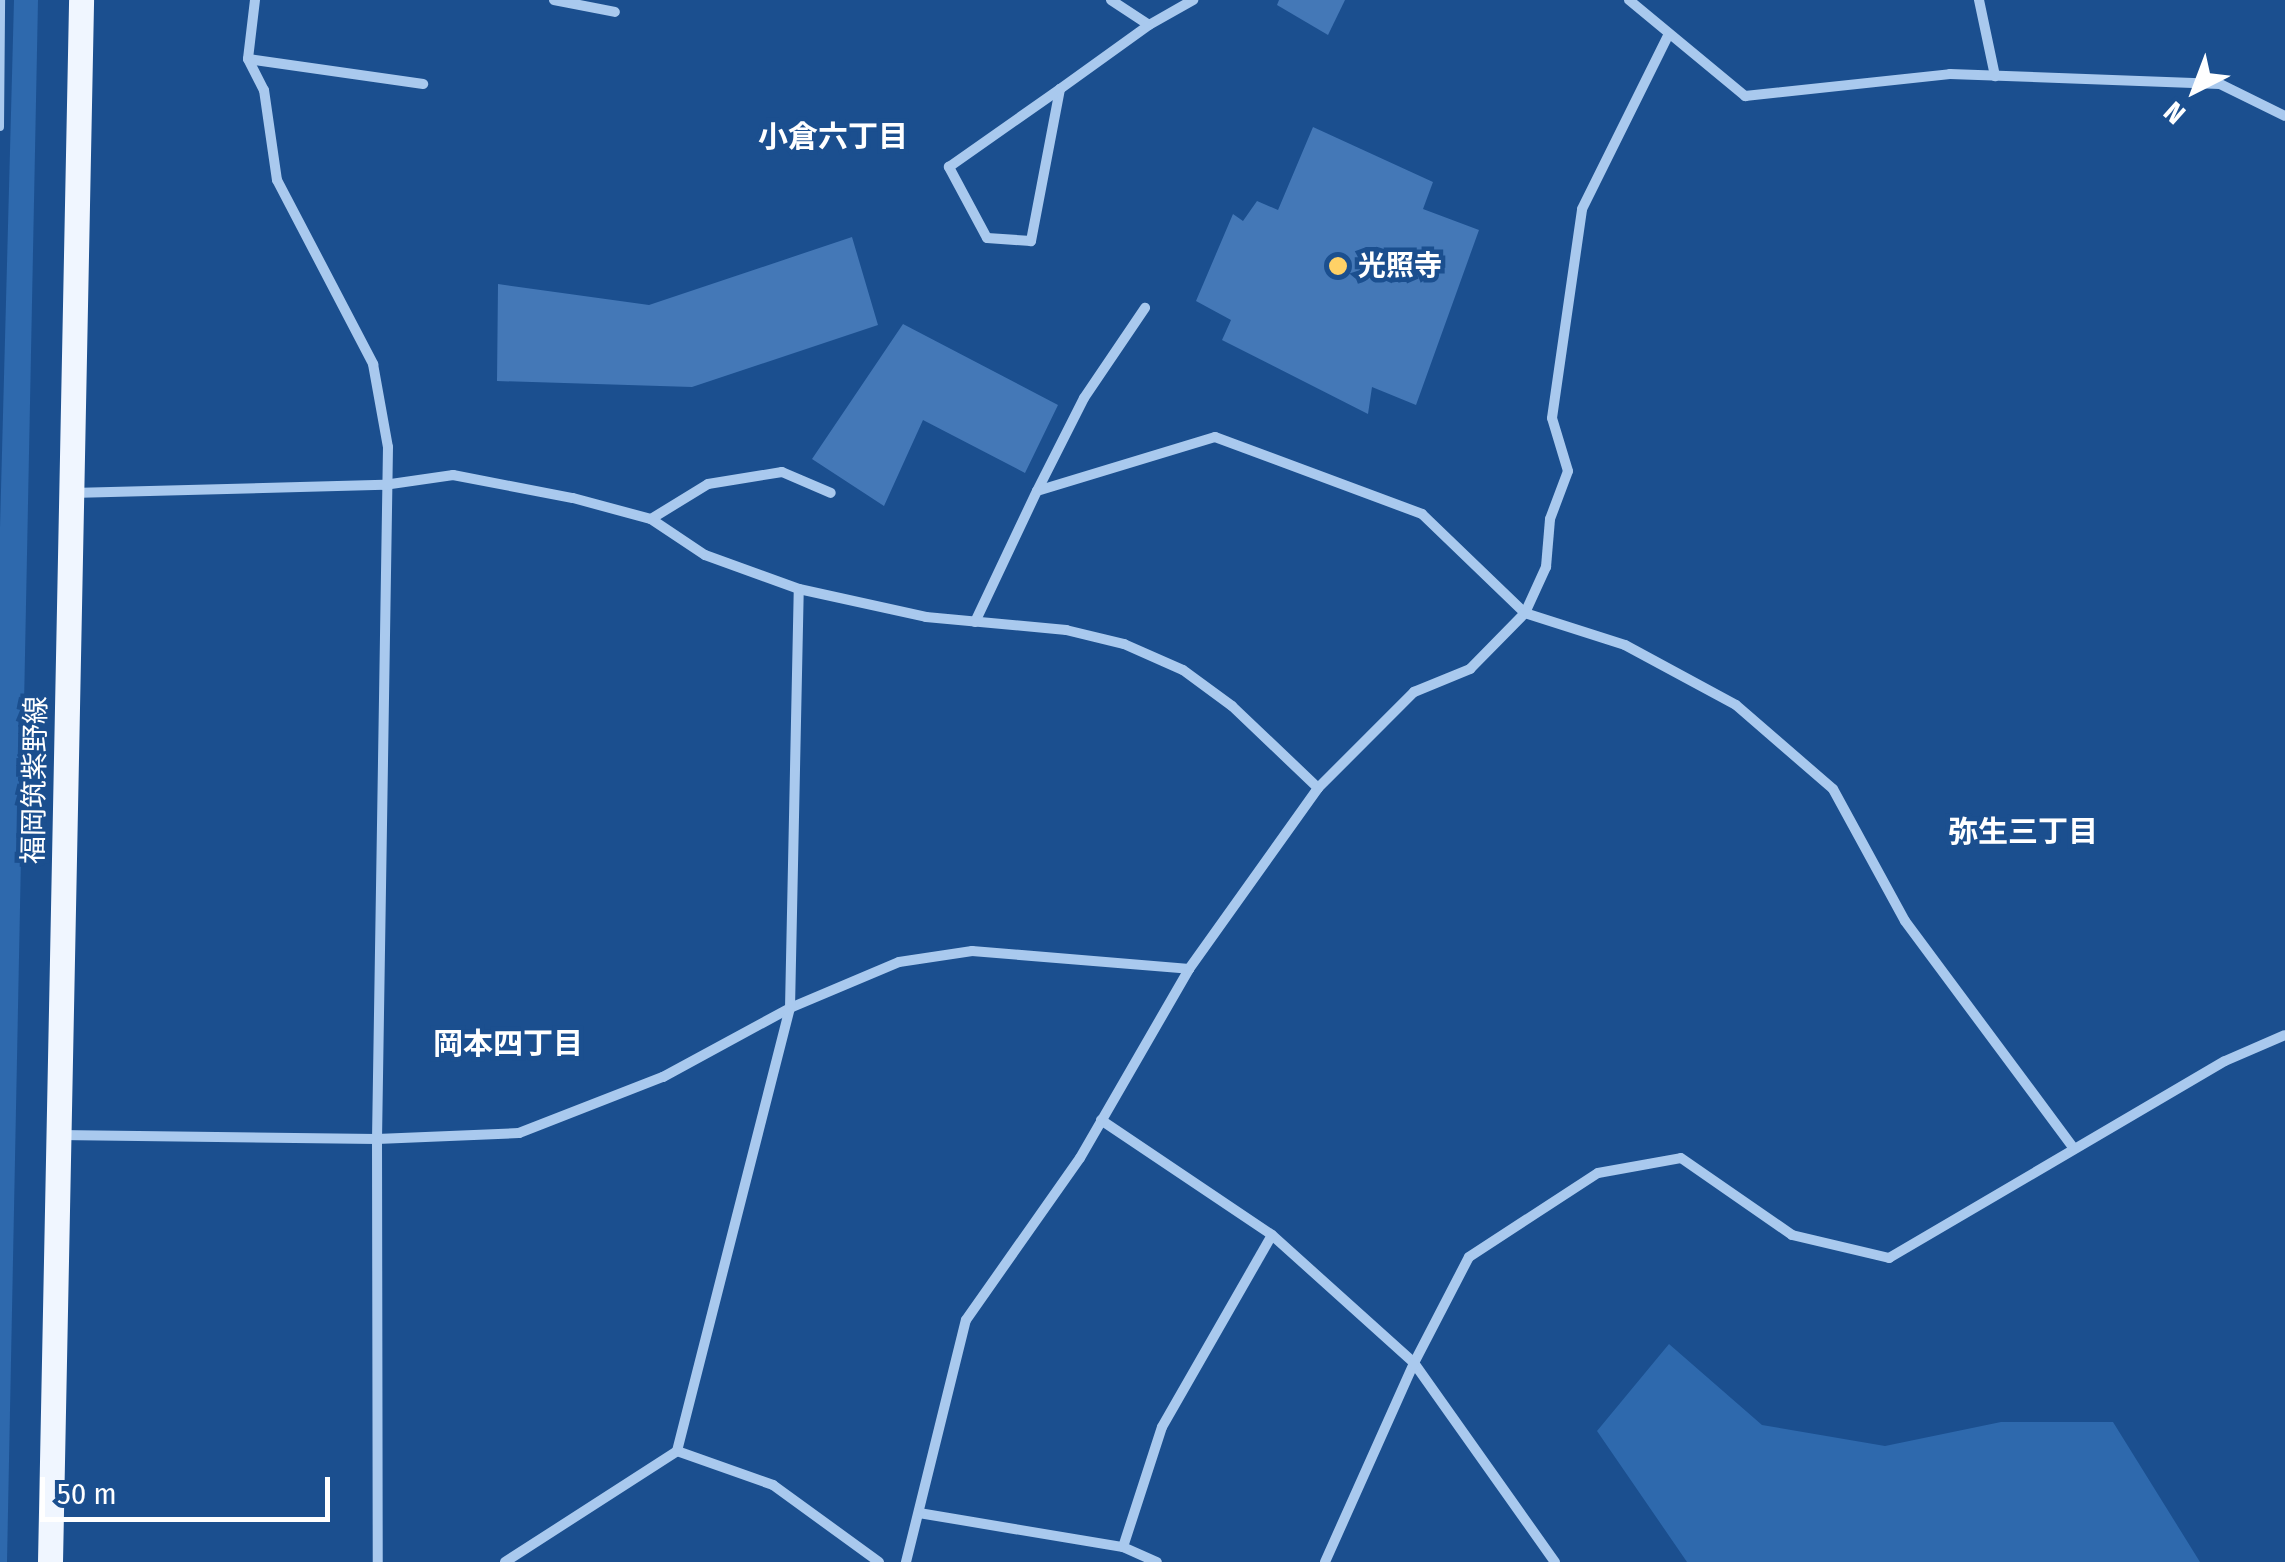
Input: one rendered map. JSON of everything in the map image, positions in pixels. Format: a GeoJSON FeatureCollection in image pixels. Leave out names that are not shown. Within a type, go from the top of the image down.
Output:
{"type":"FeatureCollection","features":[{"type":"Feature","properties":{"kind":"main road","name":"福岡筑紫野線"},"geometry":{"type":"LineString","coordinates":[[50,1562],[81,0]]}},
{"type":"Feature","properties":{"kind":"street"},"geometry":{"type":"LineString","coordinates":[[255,0],[248,59],[264,90],[277,180],[373,364],[388,447],[384,485],[377,1139],[378,1562]]}},
{"type":"Feature","properties":{"kind":"street"},"geometry":{"type":"LineString","coordinates":[[554,0],[615,12]]}},
{"type":"Feature","properties":{"kind":"street"},"geometry":{"type":"LineString","coordinates":[[1111,0],[1150,26]]}},
{"type":"Feature","properties":{"kind":"street"},"geometry":{"type":"LineString","coordinates":[[1060,89],[1031,241],[987,238],[949,167],[1060,89],[1150,26],[1193,0]]}},
{"type":"Feature","properties":{"kind":"street"},"geometry":{"type":"LineString","coordinates":[[1628,0],[1744,96],[1950,74],[2220,84],[2285,116]]}},
{"type":"Feature","properties":{"kind":"street"},"geometry":{"type":"LineString","coordinates":[[1979,0],[1995,76]]}},
{"type":"Feature","properties":{"kind":"street"},"geometry":{"type":"LineString","coordinates":[[906,1562],[966,1320],[1080,1158],[1188,968],[1318,788],[1414,692],[1470,669],[1525,613],[1546,567],[1550,519],[1568,471],[1552,418],[1582,210],[1669,34]]}},
{"type":"Feature","properties":{"kind":"street"},"geometry":{"type":"LineString","coordinates":[[248,59],[423,84]]}},
{"type":"Feature","properties":{"kind":"street"},"geometry":{"type":"LineString","coordinates":[[975,622],[1084,398],[1145,308]]}},
{"type":"Feature","properties":{"kind":"street"},"geometry":{"type":"LineString","coordinates":[[1037,491],[1215,437],[1422,514],[1525,613],[1624,645],[1736,705],[1832,789],[1904,921],[2073,1147]]}},
{"type":"Feature","properties":{"kind":"street"},"geometry":{"type":"LineString","coordinates":[[651,519],[708,484],[782,472],[831,493]]}},
{"type":"Feature","properties":{"kind":"street"},"geometry":{"type":"LineString","coordinates":[[71,493],[384,485],[453,475],[573,498],[651,519],[705,555],[800,589],[926,617],[1066,630],[1124,644],[1183,670],[1232,706],[1318,788]]}},
{"type":"Feature","properties":{"kind":"street"},"geometry":{"type":"LineString","coordinates":[[505,1562],[677,1451],[790,1008],[800,589]]}},
{"type":"Feature","properties":{"kind":"street"},"geometry":{"type":"LineString","coordinates":[[57,1134],[377,1139],[519,1133],[663,1077],[790,1008],[899,962],[972,951],[1188,968]]}},
{"type":"Feature","properties":{"kind":"street"},"geometry":{"type":"LineString","coordinates":[[1325,1562],[1414,1363],[1469,1257],[1598,1174],[1681,1158],[1792,1235],[1889,1258],[2225,1060],[2285,1035]]}},
{"type":"Feature","properties":{"kind":"street"},"geometry":{"type":"LineString","coordinates":[[1101,1120],[1272,1235],[1414,1363],[1555,1562]]}},
{"type":"Feature","properties":{"kind":"street"},"geometry":{"type":"LineString","coordinates":[[1124,1547],[1162,1426],[1272,1235]]}},
{"type":"Feature","properties":{"kind":"street"},"geometry":{"type":"LineString","coordinates":[[677,1451],[773,1485],[880,1562]]}},
{"type":"Feature","properties":{"kind":"street"},"geometry":{"type":"LineString","coordinates":[[918,1512],[1124,1547],[1157,1562]]}},
{"type":"Feature","properties":{"kind":"lane"},"geometry":{"type":"LineString","coordinates":[[0,128],[1,0]]}},
{"type":"Feature","properties":{"kind":"shaded area"},"geometry":{"type":"Polygon","coordinates":[[[14,0],[38,0],[7,1562],[0,1562],[0,528],[14,0]]]}},
{"type":"Feature","properties":{"kind":"shaded area"},"geometry":{"type":"Polygon","coordinates":[[[1669,1344],[1762,1425],[1885,1446],[2001,1422],[2113,1422],[2200,1562],[1687,1562],[1597,1431],[1669,1344]]]}},
{"type":"Feature","properties":{"kind":"building"},"geometry":{"type":"Polygon","coordinates":[[[1279,0],[1345,0],[1328,35],[1277,5],[1279,0]]]}},
{"type":"Feature","properties":{"kind":"building","name":"光照寺"},"geometry":{"type":"Polygon","coordinates":[[[1313,127],[1433,182],[1423,209],[1479,230],[1416,405],[1372,387],[1368,414],[1222,340],[1231,320],[1196,301],[1233,214],[1243,221],[1257,201],[1278,210],[1313,127]]]}},
{"type":"Feature","properties":{"kind":"building"},"geometry":{"type":"Polygon","coordinates":[[[852,237],[878,325],[692,387],[497,381],[498,284],[649,305],[852,237]]]}},
{"type":"Feature","properties":{"kind":"building"},"geometry":{"type":"Polygon","coordinates":[[[903,324],[1058,405],[1025,473],[923,420],[884,506],[812,459],[903,324]]]}},
{"type":"Feature","properties":{"kind":"place","name":"光照寺"},"geometry":{"type":"Point","coordinates":[1338,266]}},
{"type":"Feature","properties":{"kind":"district","name":"小倉六丁目"},"geometry":{"type":"Point","coordinates":[833,137]}},
{"type":"Feature","properties":{"kind":"district","name":"弥生三丁目"},"geometry":{"type":"Point","coordinates":[2023,832]}},
{"type":"Feature","properties":{"kind":"district","name":"岡本四丁目"},"geometry":{"type":"Point","coordinates":[508,1044]}}]}
